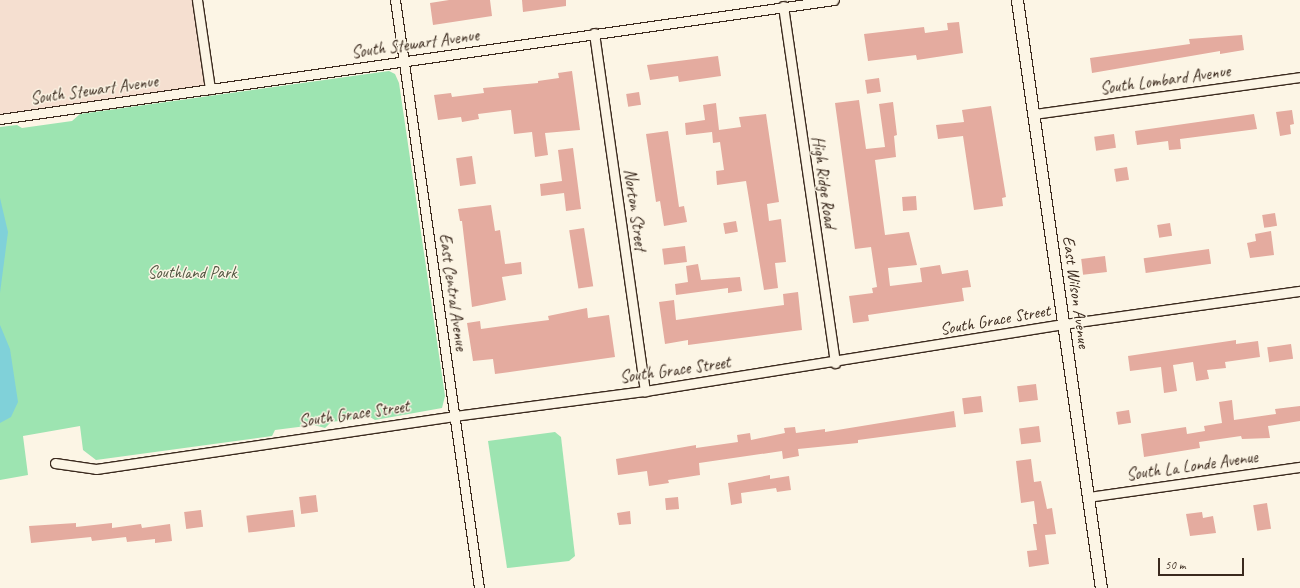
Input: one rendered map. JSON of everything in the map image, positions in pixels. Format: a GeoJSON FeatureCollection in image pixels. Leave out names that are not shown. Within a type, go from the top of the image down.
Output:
{"type":"FeatureCollection","features":[{"type":"Feature","properties":{"kind":"street"},"geometry":{"type":"LineString","coordinates":[[197,0],[210,89]]}},
{"type":"Feature","properties":{"kind":"street","name":"East Central Avenue"},"geometry":{"type":"LineString","coordinates":[[395,0],[479,588]]}},
{"type":"Feature","properties":{"kind":"street","name":"South Stewart Avenue"},"geometry":{"type":"LineString","coordinates":[[0,119],[404,62],[783,6],[834,0]]}},
{"type":"Feature","properties":{"kind":"street","name":"East Wilson Avenue"},"geometry":{"type":"LineString","coordinates":[[1017,0],[1101,588]]}},
{"type":"Feature","properties":{"kind":"street","name":"High Ridge Road"},"geometry":{"type":"LineString","coordinates":[[783,6],[834,363]]}},
{"type":"Feature","properties":{"kind":"street","name":"Norton Street"},"geometry":{"type":"LineString","coordinates":[[594,33],[645,391]]}},
{"type":"Feature","properties":{"kind":"street","name":"South Lombard Avenue"},"geometry":{"type":"LineString","coordinates":[[1034,114],[1300,77]]}},
{"type":"Feature","properties":{"kind":"street","name":"South Grace Street"},"geometry":{"type":"LineString","coordinates":[[55,463],[96,469],[454,416],[645,391],[834,363],[1064,324],[1300,291]]}},
{"type":"Feature","properties":{"kind":"street","name":"South La Londe Avenue"},"geometry":{"type":"LineString","coordinates":[[1088,497],[1300,467]]}},
{"type":"Feature","properties":{"kind":"shaded area"},"geometry":{"type":"Polygon","coordinates":[[[0,0],[201,0],[213,84],[0,114],[0,0]]]}},
{"type":"Feature","properties":{"kind":"green space","name":"Southland Park"},"geometry":{"type":"Polygon","coordinates":[[[389,71],[395,74],[399,83],[445,396],[442,408],[375,420],[370,417],[331,422],[325,428],[314,425],[275,430],[272,436],[96,460],[83,450],[80,426],[23,436],[28,475],[0,480],[0,127],[17,125],[22,128],[72,121],[80,114],[389,71]]]}},
{"type":"Feature","properties":{"kind":"green space"},"geometry":{"type":"Polygon","coordinates":[[[555,432],[561,437],[575,556],[569,561],[507,568],[488,441],[555,432]]]}},
{"type":"Feature","properties":{"kind":"water"},"geometry":{"type":"Polygon","coordinates":[[[0,198],[8,232],[0,293],[0,198]]]}},
{"type":"Feature","properties":{"kind":"water"},"geometry":{"type":"Polygon","coordinates":[[[0,325],[10,349],[18,402],[11,417],[0,423],[0,325]]]}},
{"type":"Feature","properties":{"kind":"building"},"geometry":{"type":"Polygon","coordinates":[[[449,0],[490,0],[492,16],[433,25],[430,3],[449,0]]]}},
{"type":"Feature","properties":{"kind":"building"},"geometry":{"type":"Polygon","coordinates":[[[522,0],[566,0],[566,6],[523,12],[522,0]]]}},
{"type":"Feature","properties":{"kind":"building"},"geometry":{"type":"Polygon","coordinates":[[[959,22],[963,53],[917,60],[916,55],[868,61],[864,34],[924,27],[925,33],[948,30],[947,23],[959,22]]]}},
{"type":"Feature","properties":{"kind":"building"},"geometry":{"type":"Polygon","coordinates":[[[1242,35],[1244,50],[1220,54],[1220,51],[1092,73],[1090,58],[1190,44],[1189,39],[1242,35]]]}},
{"type":"Feature","properties":{"kind":"building"},"geometry":{"type":"Polygon","coordinates":[[[718,56],[721,76],[679,82],[678,76],[650,80],[647,65],[718,56]]]}},
{"type":"Feature","properties":{"kind":"building"},"geometry":{"type":"Polygon","coordinates":[[[572,71],[580,130],[545,133],[548,155],[535,157],[532,132],[514,134],[511,110],[478,114],[479,119],[462,122],[461,117],[438,120],[434,95],[451,93],[452,97],[484,93],[483,88],[538,83],[538,81],[559,78],[558,73],[572,71]]]}},
{"type":"Feature","properties":{"kind":"building"},"geometry":{"type":"Polygon","coordinates":[[[879,78],[881,92],[867,94],[865,80],[879,78]]]}},
{"type":"Feature","properties":{"kind":"building"},"geometry":{"type":"Polygon","coordinates":[[[639,92],[641,105],[628,107],[626,94],[639,92]]]}},
{"type":"Feature","properties":{"kind":"building"},"geometry":{"type":"Polygon","coordinates":[[[859,100],[866,149],[885,147],[879,104],[893,102],[897,135],[894,136],[896,157],[875,160],[885,235],[909,232],[917,265],[888,268],[890,286],[922,282],[920,268],[940,265],[942,274],[968,270],[971,287],[962,288],[964,301],[868,315],[869,321],[853,323],[849,296],[873,293],[872,288],[877,287],[871,247],[855,249],[835,103],[859,100]]]}},
{"type":"Feature","properties":{"kind":"building"},"geometry":{"type":"Polygon","coordinates":[[[716,103],[719,130],[741,127],[739,117],[766,114],[779,202],[767,204],[769,221],[781,219],[786,262],[775,263],[778,288],[764,290],[746,181],[717,185],[716,171],[724,170],[720,142],[713,143],[712,132],[686,135],[685,123],[705,120],[703,105],[716,103]]]}},
{"type":"Feature","properties":{"kind":"building"},"geometry":{"type":"Polygon","coordinates":[[[991,106],[1006,197],[1002,198],[1003,206],[974,210],[963,136],[938,139],[936,125],[964,122],[962,110],[991,106]]]}},
{"type":"Feature","properties":{"kind":"building"},"geometry":{"type":"Polygon","coordinates":[[[1292,110],[1294,124],[1290,125],[1291,134],[1280,136],[1276,112],[1292,110]]]}},
{"type":"Feature","properties":{"kind":"building"},"geometry":{"type":"Polygon","coordinates":[[[1254,114],[1257,129],[1180,139],[1181,149],[1169,150],[1168,141],[1137,145],[1135,131],[1254,114]]]}},
{"type":"Feature","properties":{"kind":"building"},"geometry":{"type":"Polygon","coordinates":[[[668,131],[679,207],[684,206],[687,222],[664,226],[660,201],[656,202],[646,134],[668,131]]]}},
{"type":"Feature","properties":{"kind":"building"},"geometry":{"type":"Polygon","coordinates":[[[1114,134],[1116,148],[1096,151],[1094,137],[1114,134]]]}},
{"type":"Feature","properties":{"kind":"building"},"geometry":{"type":"Polygon","coordinates":[[[573,148],[581,209],[566,211],[564,193],[541,196],[540,184],[562,181],[558,150],[573,148]]]}},
{"type":"Feature","properties":{"kind":"building"},"geometry":{"type":"Polygon","coordinates":[[[472,156],[476,184],[460,186],[456,158],[472,156]]]}},
{"type":"Feature","properties":{"kind":"building"},"geometry":{"type":"Polygon","coordinates":[[[1127,167],[1129,180],[1116,182],[1114,169],[1127,167]]]}},
{"type":"Feature","properties":{"kind":"building"},"geometry":{"type":"Polygon","coordinates":[[[916,196],[917,210],[903,211],[902,197],[916,196]]]}},
{"type":"Feature","properties":{"kind":"building"},"geometry":{"type":"Polygon","coordinates":[[[491,205],[495,231],[500,230],[505,264],[521,262],[522,274],[502,277],[506,300],[472,307],[462,221],[460,221],[458,209],[491,205]]]}},
{"type":"Feature","properties":{"kind":"building"},"geometry":{"type":"Polygon","coordinates":[[[1275,213],[1277,226],[1264,228],[1262,215],[1275,213]]]}},
{"type":"Feature","properties":{"kind":"building"},"geometry":{"type":"Polygon","coordinates":[[[736,221],[738,232],[725,234],[723,223],[736,221]]]}},
{"type":"Feature","properties":{"kind":"building"},"geometry":{"type":"Polygon","coordinates":[[[1170,223],[1172,236],[1159,238],[1157,225],[1170,223]]]}},
{"type":"Feature","properties":{"kind":"building"},"geometry":{"type":"Polygon","coordinates":[[[584,228],[593,286],[578,289],[569,230],[584,228]]]}},
{"type":"Feature","properties":{"kind":"building"},"geometry":{"type":"Polygon","coordinates":[[[1271,231],[1274,255],[1250,258],[1247,243],[1256,241],[1255,234],[1271,231]]]}},
{"type":"Feature","properties":{"kind":"building"},"geometry":{"type":"Polygon","coordinates":[[[685,246],[687,262],[664,265],[662,249],[685,246]]]}},
{"type":"Feature","properties":{"kind":"building"},"geometry":{"type":"Polygon","coordinates":[[[1209,249],[1211,264],[1146,273],[1144,258],[1209,249]]]}},
{"type":"Feature","properties":{"kind":"building"},"geometry":{"type":"Polygon","coordinates":[[[1105,256],[1107,272],[1083,275],[1081,259],[1105,256]]]}},
{"type":"Feature","properties":{"kind":"building"},"geometry":{"type":"Polygon","coordinates":[[[698,264],[701,280],[740,277],[742,291],[728,293],[728,288],[676,295],[675,284],[688,282],[686,266],[698,264]]]}},
{"type":"Feature","properties":{"kind":"building"},"geometry":{"type":"Polygon","coordinates":[[[798,292],[802,330],[688,345],[688,340],[665,344],[659,302],[674,300],[676,320],[784,305],[783,294],[798,292]]]}},
{"type":"Feature","properties":{"kind":"building"},"geometry":{"type":"Polygon","coordinates":[[[587,308],[588,318],[609,315],[615,357],[495,374],[493,359],[473,361],[467,323],[480,321],[481,329],[549,320],[548,316],[587,308]]]}},
{"type":"Feature","properties":{"kind":"building"},"geometry":{"type":"Polygon","coordinates":[[[1236,340],[1236,344],[1258,341],[1260,357],[1225,362],[1226,368],[1207,370],[1209,379],[1196,381],[1193,362],[1173,365],[1177,391],[1164,393],[1161,367],[1130,371],[1128,356],[1236,340]]]}},
{"type":"Feature","properties":{"kind":"building"},"geometry":{"type":"Polygon","coordinates":[[[1291,344],[1293,359],[1269,362],[1267,347],[1291,344]]]}},
{"type":"Feature","properties":{"kind":"building"},"geometry":{"type":"Polygon","coordinates":[[[1036,384],[1038,400],[1019,402],[1017,386],[1036,384]]]}},
{"type":"Feature","properties":{"kind":"building"},"geometry":{"type":"Polygon","coordinates":[[[981,396],[983,412],[964,414],[962,398],[981,396]]]}},
{"type":"Feature","properties":{"kind":"building"},"geometry":{"type":"Polygon","coordinates":[[[1232,400],[1234,420],[1276,414],[1275,409],[1300,406],[1300,421],[1268,426],[1270,438],[1242,439],[1241,436],[1199,442],[1200,448],[1144,457],[1141,434],[1186,427],[1187,434],[1205,431],[1204,426],[1222,423],[1219,402],[1232,400]]]}},
{"type":"Feature","properties":{"kind":"building"},"geometry":{"type":"Polygon","coordinates":[[[1129,410],[1131,423],[1118,425],[1116,412],[1129,410]]]}},
{"type":"Feature","properties":{"kind":"building"},"geometry":{"type":"Polygon","coordinates":[[[954,411],[956,427],[858,440],[858,443],[798,449],[799,456],[783,459],[782,451],[699,463],[700,475],[668,480],[669,483],[649,486],[647,471],[618,475],[616,459],[696,445],[696,448],[738,442],[737,435],[750,433],[751,440],[785,433],[784,428],[795,427],[796,433],[825,429],[825,432],[954,411]]]}},
{"type":"Feature","properties":{"kind":"building"},"geometry":{"type":"Polygon","coordinates":[[[1039,426],[1041,442],[1021,444],[1019,428],[1039,426]]]}},
{"type":"Feature","properties":{"kind":"building"},"geometry":{"type":"Polygon","coordinates":[[[1031,459],[1034,482],[1041,481],[1047,509],[1052,508],[1056,534],[1045,535],[1049,564],[1029,567],[1027,551],[1037,550],[1033,524],[1037,524],[1034,501],[1021,503],[1016,461],[1031,459]]]}},
{"type":"Feature","properties":{"kind":"building"},"geometry":{"type":"Polygon","coordinates":[[[770,475],[770,479],[789,476],[791,490],[777,492],[776,488],[741,493],[742,503],[731,505],[728,483],[770,475]]]}},
{"type":"Feature","properties":{"kind":"building"},"geometry":{"type":"Polygon","coordinates":[[[316,495],[318,512],[301,514],[299,497],[316,495]]]}},
{"type":"Feature","properties":{"kind":"building"},"geometry":{"type":"Polygon","coordinates":[[[678,497],[679,509],[666,510],[665,498],[678,497]]]}},
{"type":"Feature","properties":{"kind":"building"},"geometry":{"type":"Polygon","coordinates":[[[1267,503],[1271,529],[1257,531],[1253,505],[1267,503]]]}},
{"type":"Feature","properties":{"kind":"building"},"geometry":{"type":"Polygon","coordinates":[[[201,510],[203,527],[186,529],[184,512],[201,510]]]}},
{"type":"Feature","properties":{"kind":"building"},"geometry":{"type":"Polygon","coordinates":[[[293,510],[295,527],[248,533],[246,516],[293,510]]]}},
{"type":"Feature","properties":{"kind":"building"},"geometry":{"type":"Polygon","coordinates":[[[630,511],[631,524],[619,525],[617,513],[630,511]]]}},
{"type":"Feature","properties":{"kind":"building"},"geometry":{"type":"Polygon","coordinates":[[[1202,512],[1203,518],[1213,516],[1216,533],[1190,536],[1186,514],[1202,512]]]}},
{"type":"Feature","properties":{"kind":"building"},"geometry":{"type":"Polygon","coordinates":[[[76,523],[76,527],[112,523],[112,528],[141,524],[142,528],[170,524],[172,541],[155,543],[155,539],[127,542],[126,537],[92,541],[91,537],[31,543],[29,526],[76,523]]]}}]}
